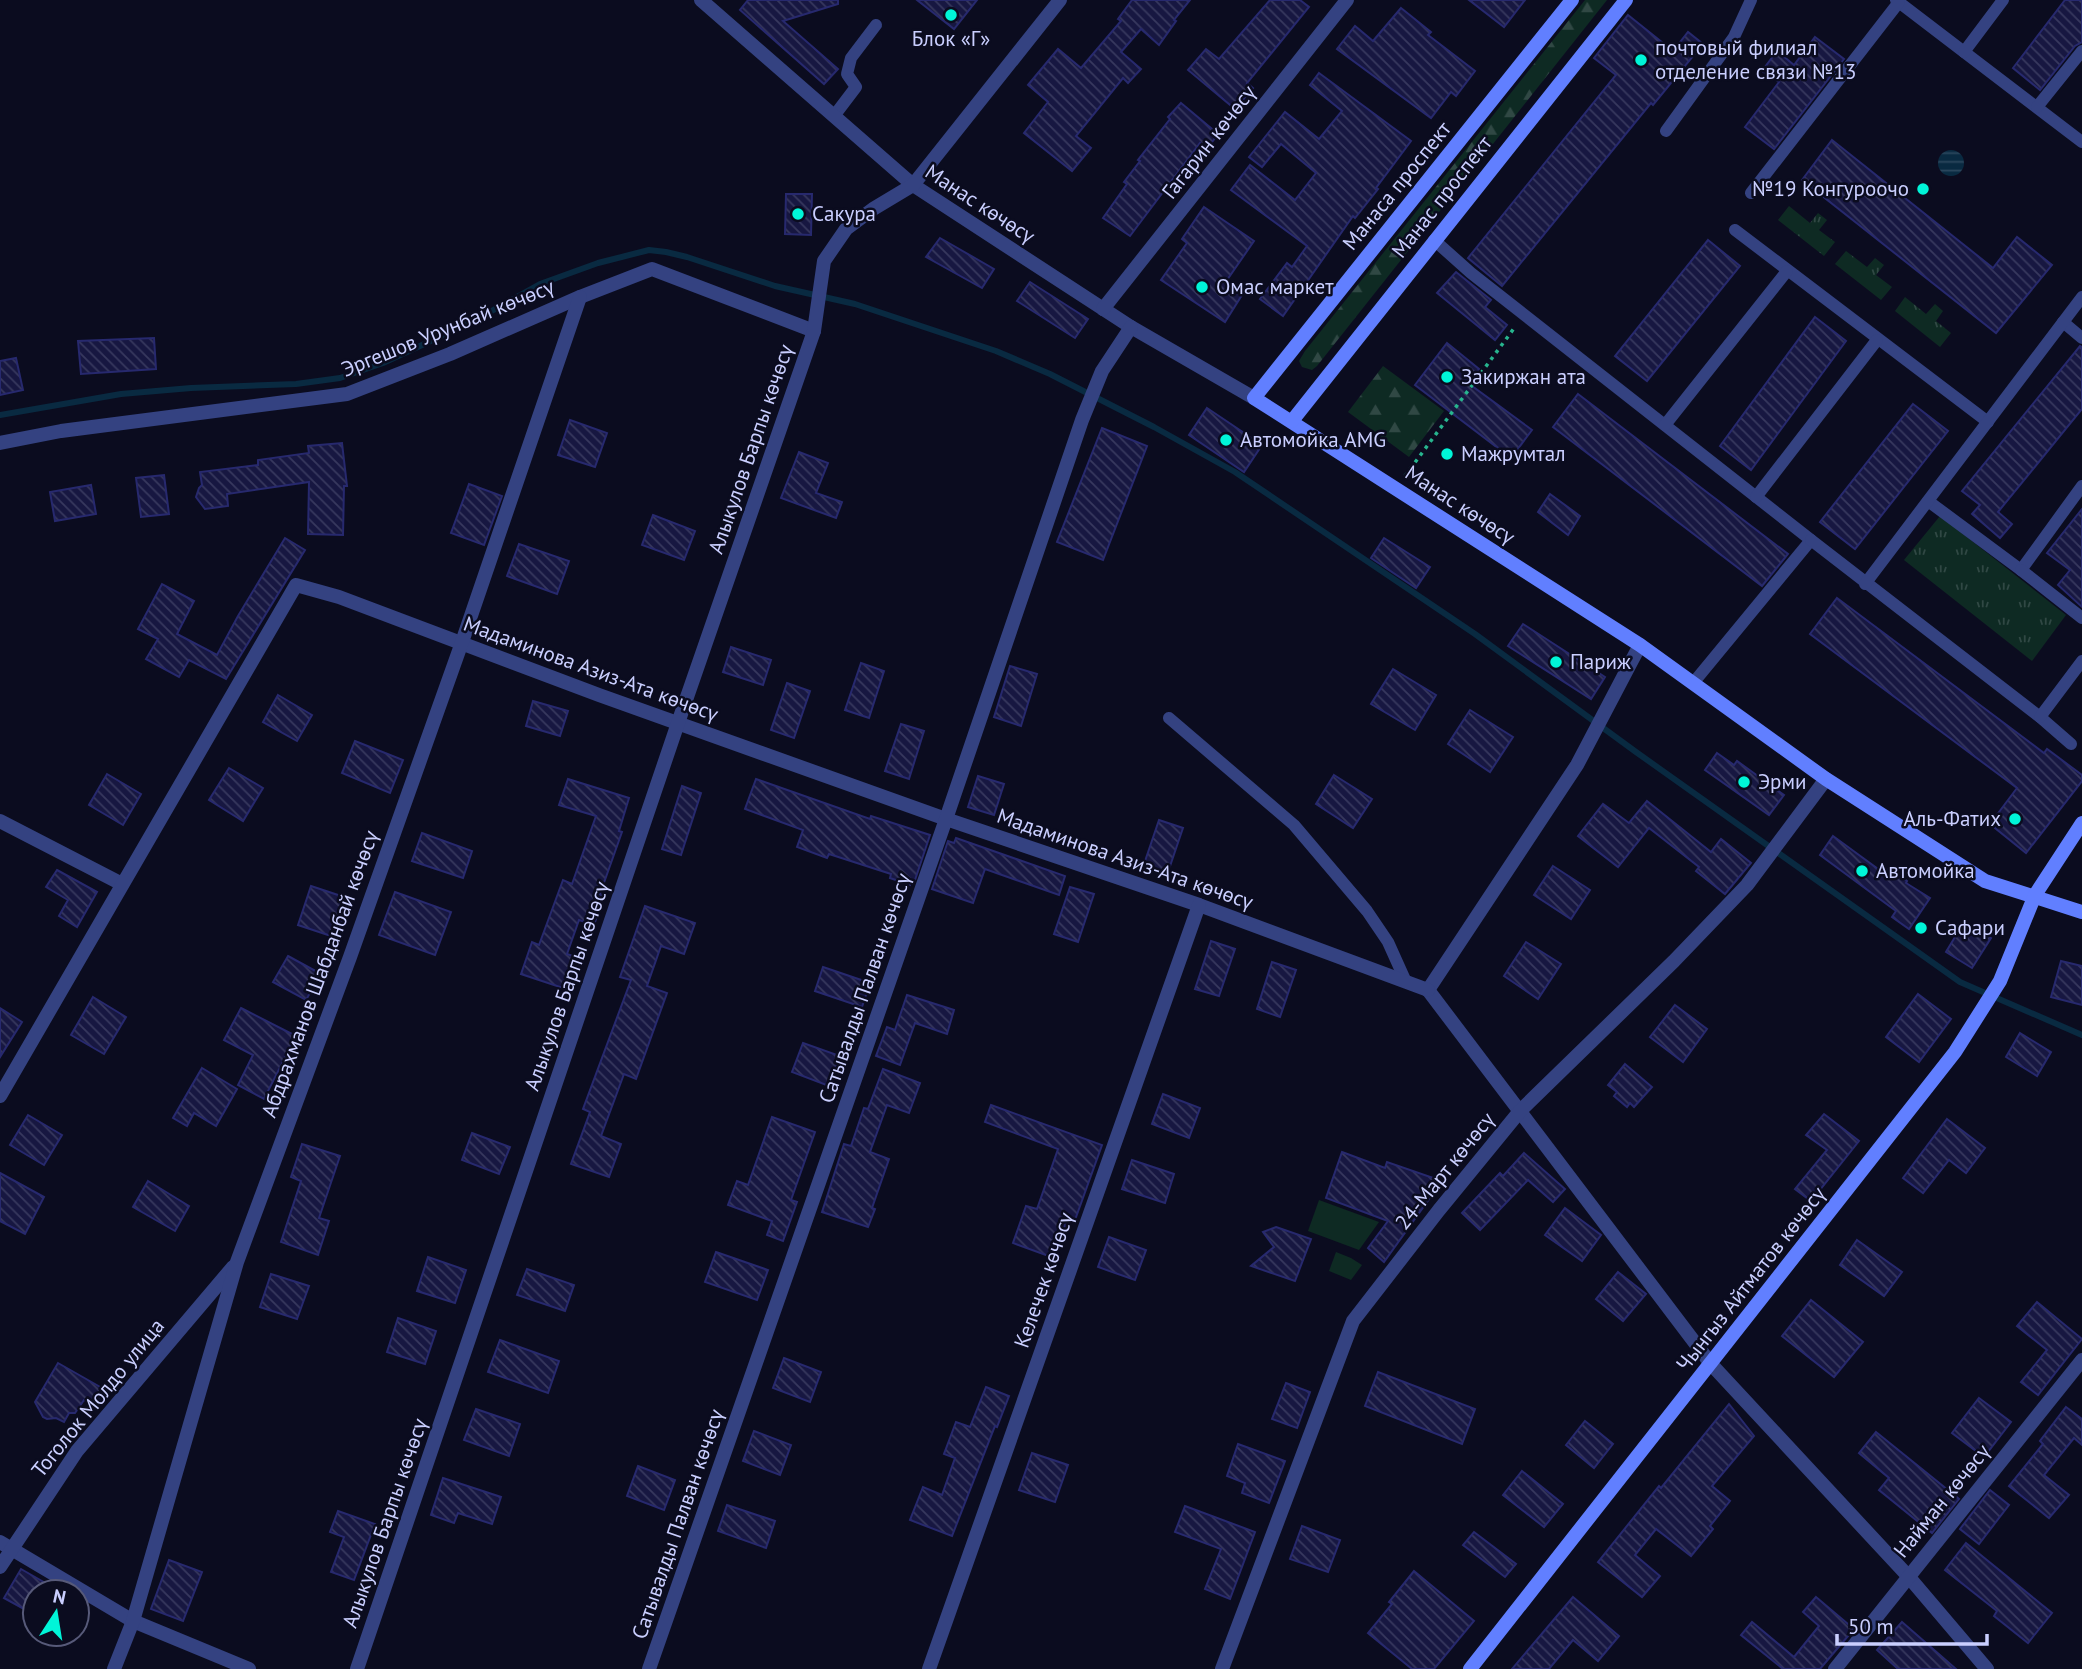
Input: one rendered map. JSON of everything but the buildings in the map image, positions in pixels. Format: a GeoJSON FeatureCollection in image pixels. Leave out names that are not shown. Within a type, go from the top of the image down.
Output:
{"type":"FeatureCollection","features":[{"type":"Feature","properties":{"kind":"main road","name":"Манаса проспект"},"geometry":{"type":"LineString","coordinates":[[1254,398],[1572,0]]}},
{"type":"Feature","properties":{"kind":"main road","name":"Манас проспект"},"geometry":{"type":"LineString","coordinates":[[1292,421],[1626,0]]}},
{"type":"Feature","properties":{"kind":"main road","name":"Манас көчөсү"},"geometry":{"type":"LineString","coordinates":[[1254,398],[1640,645],[1826,779],[1985,881],[2082,912]]}},
{"type":"Feature","properties":{"kind":"main road","name":"Чынгыз Айтматов көчөсү"},"geometry":{"type":"LineString","coordinates":[[1470,1669],[1955,1052],[2000,981],[2035,895],[2082,823]]}},
{"type":"Feature","properties":{"kind":"street","name":"Манас көчөсү"},"geometry":{"type":"LineString","coordinates":[[701,0],[912,186],[1130,327],[1254,398]]}},
{"type":"Feature","properties":{"kind":"street"},"geometry":{"type":"LineString","coordinates":[[912,186],[1060,0]]}},
{"type":"Feature","properties":{"kind":"street","name":"Гагарин көчөсү"},"geometry":{"type":"LineString","coordinates":[[1103,309],[1347,0]]}},
{"type":"Feature","properties":{"kind":"street","name":"Алыкулов Барпы көчөсү"},"geometry":{"type":"LineString","coordinates":[[357,1669],[814,331],[824,261],[846,229],[912,186]]}},
{"type":"Feature","properties":{"kind":"street","name":"Эргешов Урунбай көчөсү"},"geometry":{"type":"LineString","coordinates":[[0,443],[61,431],[347,394],[652,269],[814,331]]}},
{"type":"Feature","properties":{"kind":"street","name":"Абдрахманов Шабданбай көчөсү"},"geometry":{"type":"LineString","coordinates":[[114,1669],[133,1621],[237,1262],[461,645],[580,297]]}},
{"type":"Feature","properties":{"kind":"street","name":"Сатывалды Палван көчөсү"},"geometry":{"type":"LineString","coordinates":[[649,1669],[946,819],[1082,420],[1102,371],[1130,327]]}},
{"type":"Feature","properties":{"kind":"street","name":"Мадаминова Азиз-Ата көчөсү"},"geometry":{"type":"LineString","coordinates":[[0,1096],[296,585],[339,597],[461,645],[946,819],[1199,905],[1428,990]]}},
{"type":"Feature","properties":{"kind":"street"},"geometry":{"type":"LineString","coordinates":[[1640,645],[1577,765],[1428,990],[1711,1364],[1908,1576],[1987,1669]]}},
{"type":"Feature","properties":{"kind":"street","name":"24-Март көчөсү"},"geometry":{"type":"LineString","coordinates":[[1222,1669],[1353,1321],[1520,1111],[1674,961],[1747,885],[1826,779]]}},
{"type":"Feature","properties":{"kind":"street"},"geometry":{"type":"LineString","coordinates":[[0,821],[122,884]]}},
{"type":"Feature","properties":{"kind":"street","name":"Келечек көчөсү"},"geometry":{"type":"LineString","coordinates":[[929,1669],[1199,905]]}},
{"type":"Feature","properties":{"kind":"street","name":"Тоголок Молдо улица"},"geometry":{"type":"LineString","coordinates":[[0,1567],[5,1545],[77,1451],[237,1262]]}},
{"type":"Feature","properties":{"kind":"street","name":"Найман көчөсү"},"geometry":{"type":"LineString","coordinates":[[1835,1669],[2082,1360]]}},
{"type":"Feature","properties":{"kind":"street"},"geometry":{"type":"LineString","coordinates":[[5,1545],[133,1621],[249,1669]]}},
{"type":"Feature","properties":{"kind":"lane"},"geometry":{"type":"LineString","coordinates":[[1666,131],[1734,37],[1751,0]]}},
{"type":"Feature","properties":{"kind":"lane"},"geometry":{"type":"LineString","coordinates":[[1964,52],[2003,0]]}},
{"type":"Feature","properties":{"kind":"lane"},"geometry":{"type":"LineString","coordinates":[[1751,193],[1898,1],[2082,142]]}},
{"type":"Feature","properties":{"kind":"lane"},"geometry":{"type":"LineString","coordinates":[[834,116],[856,88],[847,74],[851,58],[876,25]]}},
{"type":"Feature","properties":{"kind":"lane"},"geometry":{"type":"LineString","coordinates":[[2037,107],[2082,51]]}},
{"type":"Feature","properties":{"kind":"lane"},"geometry":{"type":"LineString","coordinates":[[1735,230],[1988,422]]}},
{"type":"Feature","properties":{"kind":"lane"},"geometry":{"type":"LineString","coordinates":[[1434,240],[1471,273],[1865,584],[2040,717],[2070,744]]}},
{"type":"Feature","properties":{"kind":"lane"},"geometry":{"type":"LineString","coordinates":[[1665,425],[1787,271]]}},
{"type":"Feature","properties":{"kind":"lane"},"geometry":{"type":"LineString","coordinates":[[1865,584],[2082,297]]}},
{"type":"Feature","properties":{"kind":"lane"},"geometry":{"type":"LineString","coordinates":[[2063,323],[2082,338]]}},
{"type":"Feature","properties":{"kind":"lane"},"geometry":{"type":"LineString","coordinates":[[1756,497],[1877,340]]}},
{"type":"Feature","properties":{"kind":"lane"},"geometry":{"type":"LineString","coordinates":[[2021,569],[2082,486]]}},
{"type":"Feature","properties":{"kind":"lane"},"geometry":{"type":"LineString","coordinates":[[1928,500],[2082,618]]}},
{"type":"Feature","properties":{"kind":"lane"},"geometry":{"type":"LineString","coordinates":[[1694,682],[1811,540]]}},
{"type":"Feature","properties":{"kind":"lane"},"geometry":{"type":"LineString","coordinates":[[2040,717],[2082,662]]}},
{"type":"Feature","properties":{"kind":"lane"},"geometry":{"type":"LineString","coordinates":[[1168,718],[1294,825],[1367,911],[1388,942],[1406,982]]}},
{"type":"Feature","properties":{"kind":"path"},"geometry":{"type":"LineString","coordinates":[[1396,489],[1525,314]]}},
{"type":"Feature","properties":{"kind":"green space"},"geometry":{"type":"Polygon","coordinates":[[[1585,0],[1607,0],[1317,366],[1312,370],[1302,367],[1299,361],[1305,351],[1585,0]]]}},
{"type":"Feature","properties":{"kind":"green space"},"geometry":{"type":"Polygon","coordinates":[[[1789,206],[1810,223],[1818,213],[1827,220],[1819,230],[1835,242],[1824,256],[1778,220],[1789,206]]]}},
{"type":"Feature","properties":{"kind":"green space"},"geometry":{"type":"Polygon","coordinates":[[[1846,251],[1867,267],[1875,258],[1884,265],[1876,275],[1892,287],[1881,300],[1835,264],[1846,251]]]}},
{"type":"Feature","properties":{"kind":"green space"},"geometry":{"type":"Polygon","coordinates":[[[1905,297],[1926,314],[1935,304],[1943,311],[1936,321],[1951,333],[1940,347],[1895,311],[1905,297]]]}},
{"type":"Feature","properties":{"kind":"green space"},"geometry":{"type":"Polygon","coordinates":[[[1383,366],[1444,411],[1409,457],[1348,412],[1383,366]]]}},
{"type":"Feature","properties":{"kind":"green space"},"geometry":{"type":"Polygon","coordinates":[[[1940,516],[2066,615],[2032,661],[1904,560],[1940,516]]]}},
{"type":"Feature","properties":{"kind":"green space"},"geometry":{"type":"Polygon","coordinates":[[[1319,1200],[1379,1222],[1359,1250],[1308,1231],[1319,1200]]]}},
{"type":"Feature","properties":{"kind":"green space"},"geometry":{"type":"Polygon","coordinates":[[[1336,1252],[1362,1265],[1351,1280],[1329,1271],[1336,1252]]]}},
{"type":"Feature","properties":{"kind":"water"},"geometry":{"type":"Polygon","coordinates":[[[1951,150],[1960,154],[1964,163],[1960,172],[1951,176],[1942,172],[1938,163],[1942,154],[1951,150]]]}},
{"type":"Feature","properties":{"kind":"waterway"},"geometry":{"type":"LineString","coordinates":[[0,415],[121,394],[296,384],[340,378],[420,346],[479,318],[540,284],[598,263],[649,250],[687,257],[775,286],[855,304],[996,351],[1050,374],[1235,472],[1475,634],[1960,982],[2082,1035]]}},
{"type":"Feature","properties":{"kind":"place","name":"Блок «Г»"},"geometry":{"type":"Point","coordinates":[951,15]}},
{"type":"Feature","properties":{"kind":"place","name":"почтовый филиал отделение связи №13"},"geometry":{"type":"Point","coordinates":[1641,60]}},
{"type":"Feature","properties":{"kind":"place","name":"№19 Конгуроочо"},"geometry":{"type":"Point","coordinates":[1923,189]}},
{"type":"Feature","properties":{"kind":"place","name":"Сакура"},"geometry":{"type":"Point","coordinates":[798,214]}},
{"type":"Feature","properties":{"kind":"place","name":"Омас маркет"},"geometry":{"type":"Point","coordinates":[1202,287]}},
{"type":"Feature","properties":{"kind":"place","name":"Закиржан ата"},"geometry":{"type":"Point","coordinates":[1447,377]}},
{"type":"Feature","properties":{"kind":"place","name":"Автомойка AMG"},"geometry":{"type":"Point","coordinates":[1226,440]}},
{"type":"Feature","properties":{"kind":"place","name":"Мажрумтал"},"geometry":{"type":"Point","coordinates":[1447,454]}},
{"type":"Feature","properties":{"kind":"place","name":"Париж"},"geometry":{"type":"Point","coordinates":[1556,662]}},
{"type":"Feature","properties":{"kind":"place","name":"Эрми"},"geometry":{"type":"Point","coordinates":[1744,782]}},
{"type":"Feature","properties":{"kind":"place","name":"Аль-Фатих"},"geometry":{"type":"Point","coordinates":[2015,819]}},
{"type":"Feature","properties":{"kind":"place","name":"Автомойка"},"geometry":{"type":"Point","coordinates":[1862,871]}},
{"type":"Feature","properties":{"kind":"place","name":"Сафари"},"geometry":{"type":"Point","coordinates":[1921,928]}}]}
